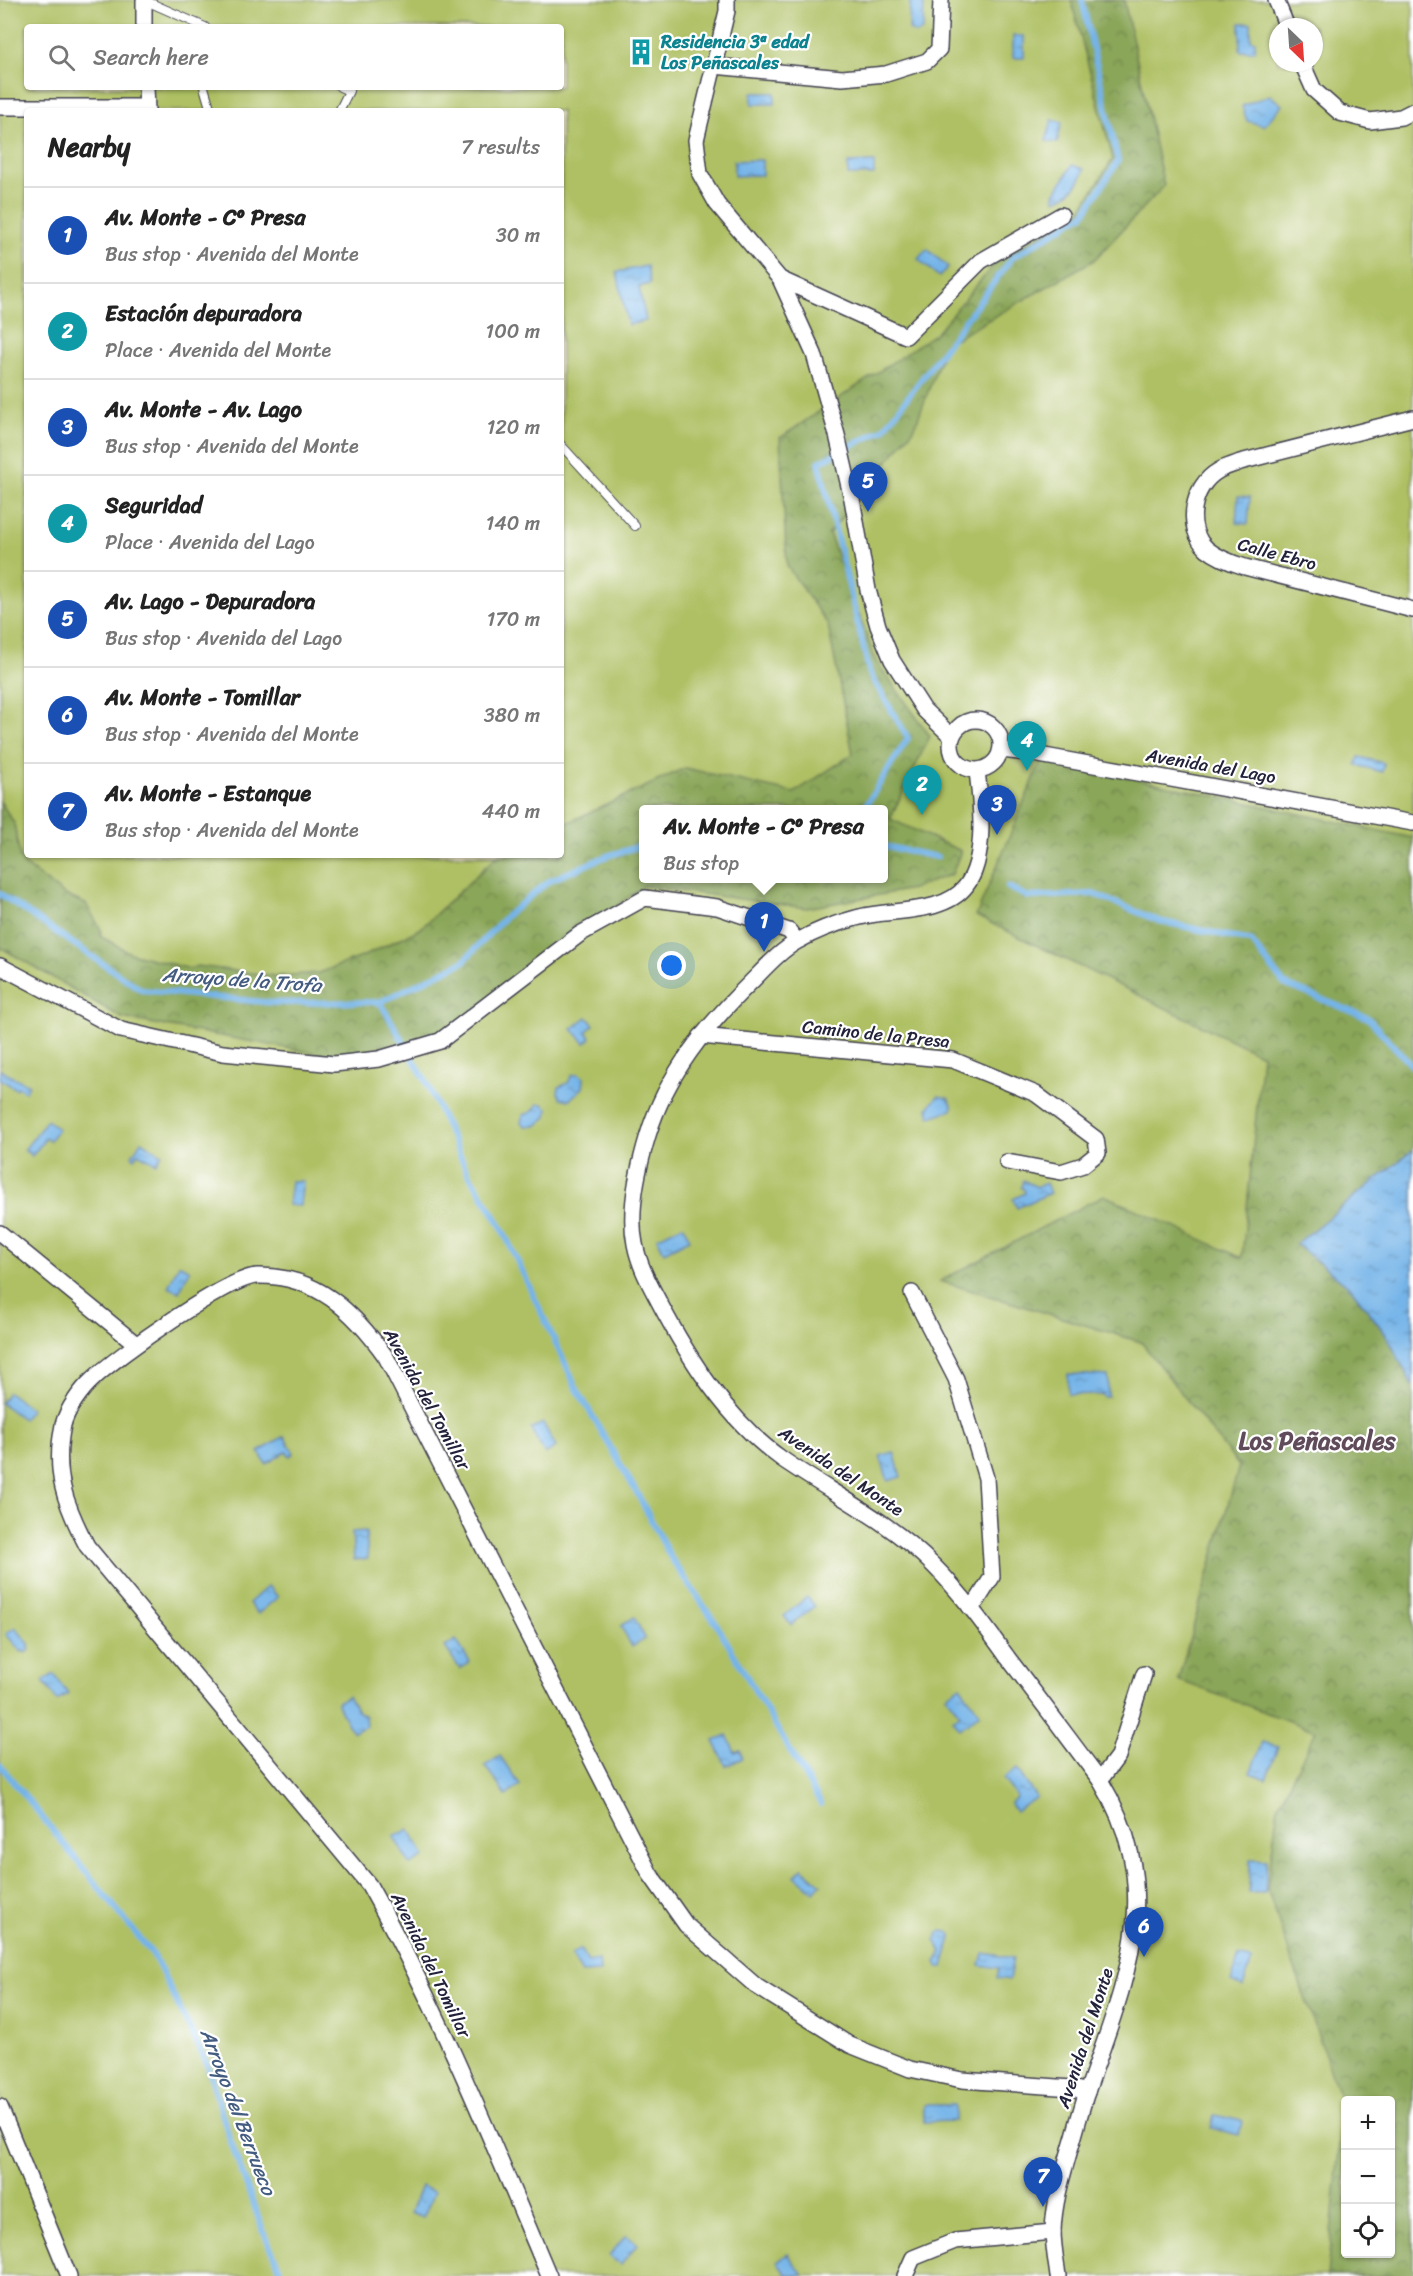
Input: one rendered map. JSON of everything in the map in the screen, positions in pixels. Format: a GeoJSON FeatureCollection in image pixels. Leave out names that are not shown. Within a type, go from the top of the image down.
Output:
{"type":"FeatureCollection","features":[{"type":"Feature","properties":{"kind":"street"},"geometry":{"type":"LineString","coordinates":[[144,0],[144,24]]}},
{"type":"Feature","properties":{"kind":"street"},"geometry":{"type":"LineString","coordinates":[[727,0],[727,11],[696,140],[700,174],[717,204],[780,279],[814,354],[845,468],[868,590],[878,626],[892,660],[924,710],[952,737]]}},
{"type":"Feature","properties":{"kind":"street"},"geometry":{"type":"LineString","coordinates":[[714,66],[842,78],[886,74],[927,62],[939,49],[941,0]]}},
{"type":"Feature","properties":{"kind":"street"},"geometry":{"type":"LineString","coordinates":[[1276,0],[1283,18]]}},
{"type":"Feature","properties":{"kind":"street"},"geometry":{"type":"LineString","coordinates":[[1306,72],[1314,90],[1340,113],[1370,121],[1401,117],[1413,111]]}},
{"type":"Feature","properties":{"kind":"street"},"geometry":{"type":"LineString","coordinates":[[146,90],[146,108]]}},
{"type":"Feature","properties":{"kind":"street"},"geometry":{"type":"LineString","coordinates":[[0,106],[97,108]]}},
{"type":"Feature","properties":{"kind":"street"},"geometry":{"type":"LineString","coordinates":[[780,279],[906,336],[981,261],[1061,215]]}},
{"type":"Feature","properties":{"kind":"street","name":"Calle Ebro"},"geometry":{"type":"LineString","coordinates":[[1413,418],[1240,462],[1216,471],[1201,488],[1192,510],[1194,530],[1205,548],[1223,560],[1413,610]]}},
{"type":"Feature","properties":{"kind":"street"},"geometry":{"type":"LineString","coordinates":[[978,720],[988,723],[996,730],[1001,740],[1001,750],[996,761],[988,768],[977,771],[967,770],[959,764],[950,747],[952,737],[958,728],[967,722],[978,720]]}},
{"type":"Feature","properties":{"kind":"street","name":"Avenida del Lago"},"geometry":{"type":"LineString","coordinates":[[1001,750],[1413,823]]}},
{"type":"Feature","properties":{"kind":"street","name":"Avenida del Monte"},"geometry":{"type":"LineString","coordinates":[[977,771],[981,800],[979,851],[974,872],[965,887],[953,898],[937,905],[858,917],[797,941],[772,961],[701,1036],[675,1076],[649,1131],[639,1168],[634,1208],[635,1243],[645,1276],[674,1331],[706,1379],[738,1420],[779,1457],[897,1533],[934,1566],[970,1607],[1100,1780],[1112,1800],[1129,1846],[1136,1903],[1132,1954],[1059,2186],[1053,2232],[1058,2276]]}},
{"type":"Feature","properties":{"kind":"street"},"geometry":{"type":"LineString","coordinates":[[0,966],[121,1029],[223,1053],[334,1064],[379,1059],[440,1041],[580,934],[645,898],[717,907],[789,931],[797,941]]}},
{"type":"Feature","properties":{"kind":"street","name":"Camino de la Presa"},"geometry":{"type":"LineString","coordinates":[[701,1036],[953,1060],[1036,1094],[1096,1139],[1098,1153],[1083,1165],[1061,1172],[1007,1162]]}},
{"type":"Feature","properties":{"kind":"street"},"geometry":{"type":"LineString","coordinates":[[0,1233],[136,1344]]}},
{"type":"Feature","properties":{"kind":"street","name":"Avenida del Tomillar"},"geometry":{"type":"LineString","coordinates":[[549,2276],[405,1949],[369,1885],[87,1546],[70,1513],[61,1487],[60,1453],[64,1422],[80,1394],[93,1379],[136,1344],[226,1287],[255,1276],[291,1279],[316,1289],[345,1308],[367,1330],[386,1357],[650,1874],[686,1925],[756,1986],[850,2046],[910,2069],[962,2080],[1062,2087],[1087,2092]]}},
{"type":"Feature","properties":{"kind":"street"},"geometry":{"type":"LineString","coordinates":[[912,1293],[956,1379],[986,1478],[992,1577],[977,1601],[970,1607]]}},
{"type":"Feature","properties":{"kind":"street"},"geometry":{"type":"LineString","coordinates":[[1100,1780],[1118,1756],[1144,1674]]}},
{"type":"Feature","properties":{"kind":"street"},"geometry":{"type":"LineString","coordinates":[[0,2107],[69,2276]]}},
{"type":"Feature","properties":{"kind":"street"},"geometry":{"type":"LineString","coordinates":[[904,2276],[913,2258],[955,2241],[1053,2232]]}},
{"type":"Feature","properties":{"kind":"lane"},"geometry":{"type":"LineString","coordinates":[[144,0],[186,23]]}},
{"type":"Feature","properties":{"kind":"lane"},"geometry":{"type":"LineString","coordinates":[[205,90],[210,108]]}},
{"type":"Feature","properties":{"kind":"lane"},"geometry":{"type":"LineString","coordinates":[[340,108],[349,91],[347,90]]}},
{"type":"Feature","properties":{"kind":"lane"},"geometry":{"type":"LineString","coordinates":[[564,448],[635,526]]}},
{"type":"Feature","properties":{"kind":"green space"},"geometry":{"type":"Polygon","coordinates":[[[0,0],[1413,0],[1413,2276],[0,2276],[0,0]]]}},
{"type":"Feature","properties":{"kind":"green space"},"geometry":{"type":"Polygon","coordinates":[[[1071,0],[1124,0],[1164,186],[1094,260],[946,344],[914,429],[829,533],[876,661],[930,736],[890,819],[961,851],[952,874],[912,889],[807,908],[644,886],[437,1037],[342,1058],[122,1018],[0,947],[0,801],[14,823],[20,857],[25,865],[65,895],[86,904],[101,930],[100,936],[130,953],[190,969],[197,966],[275,976],[319,973],[366,955],[420,929],[495,858],[564,858],[564,825],[685,768],[794,793],[853,754],[828,625],[787,566],[780,438],[936,333],[997,261],[1080,211],[1113,159],[1071,0]]]}},
{"type":"Feature","properties":{"kind":"green space"},"geometry":{"type":"Polygon","coordinates":[[[1042,759],[1413,838],[1413,1150],[1296,1244],[1351,1288],[1387,1336],[1413,1386],[1413,2276],[1327,2276],[1341,2127],[1341,2258],[1395,2258],[1395,2096],[1341,2096],[1341,2100],[1267,1889],[1278,1806],[1316,1731],[1178,1680],[1239,1466],[1141,1342],[940,1281],[1104,1195],[1242,1258],[1262,1055],[976,916],[1042,759]]]}},
{"type":"Feature","properties":{"kind":"water"},"geometry":{"type":"Polygon","coordinates":[[[910,1],[924,1],[923,30],[917,34],[909,30],[910,1]]]}},
{"type":"Feature","properties":{"kind":"water"},"geometry":{"type":"Polygon","coordinates":[[[1240,23],[1251,23],[1251,40],[1255,41],[1255,51],[1240,51],[1240,23]]]}},
{"type":"Feature","properties":{"kind":"water"},"geometry":{"type":"Polygon","coordinates":[[[1013,36],[1024,36],[1024,58],[1013,58],[1013,36]]]}},
{"type":"Feature","properties":{"kind":"water"},"geometry":{"type":"Polygon","coordinates":[[[752,93],[775,93],[775,104],[752,104],[752,93]]]}},
{"type":"Feature","properties":{"kind":"water"},"geometry":{"type":"Polygon","coordinates":[[[1270,95],[1282,105],[1264,126],[1247,121],[1242,106],[1270,95]]]}},
{"type":"Feature","properties":{"kind":"water"},"geometry":{"type":"Polygon","coordinates":[[[1052,120],[1062,122],[1057,143],[1046,141],[1052,120]]]}},
{"type":"Feature","properties":{"kind":"water"},"geometry":{"type":"Polygon","coordinates":[[[762,160],[762,175],[734,176],[734,161],[762,160]]]}},
{"type":"Feature","properties":{"kind":"water"},"geometry":{"type":"Polygon","coordinates":[[[874,162],[874,175],[848,175],[848,163],[874,162]]]}},
{"type":"Feature","properties":{"kind":"water"},"geometry":{"type":"Polygon","coordinates":[[[1072,165],[1084,169],[1080,179],[1070,192],[1055,200],[1055,194],[1072,165]]]}},
{"type":"Feature","properties":{"kind":"water"},"geometry":{"type":"Polygon","coordinates":[[[927,249],[948,267],[939,277],[918,259],[927,249]]]}},
{"type":"Feature","properties":{"kind":"water"},"geometry":{"type":"Polygon","coordinates":[[[647,266],[650,284],[639,287],[646,321],[628,325],[617,272],[647,266]]]}},
{"type":"Feature","properties":{"kind":"water"},"geometry":{"type":"Polygon","coordinates":[[[1238,496],[1250,497],[1248,524],[1236,523],[1238,496]]]}},
{"type":"Feature","properties":{"kind":"water"},"geometry":{"type":"Polygon","coordinates":[[[1359,757],[1384,763],[1382,772],[1356,765],[1359,757]]]}},
{"type":"Feature","properties":{"kind":"water"},"geometry":{"type":"Polygon","coordinates":[[[587,1017],[594,1025],[586,1032],[591,1038],[585,1043],[572,1029],[587,1017]]]}},
{"type":"Feature","properties":{"kind":"water"},"geometry":{"type":"Polygon","coordinates":[[[0,1070],[29,1085],[25,1092],[0,1079],[0,1070]]]}},
{"type":"Feature","properties":{"kind":"water"},"geometry":{"type":"Polygon","coordinates":[[[579,1074],[584,1078],[583,1088],[569,1100],[561,1098],[558,1093],[559,1087],[568,1083],[572,1075],[579,1074]]]}},
{"type":"Feature","properties":{"kind":"water"},"geometry":{"type":"Polygon","coordinates":[[[938,1096],[948,1098],[952,1104],[952,1110],[930,1117],[928,1108],[938,1096]]]}},
{"type":"Feature","properties":{"kind":"water"},"geometry":{"type":"Polygon","coordinates":[[[538,1104],[543,1104],[548,1108],[547,1117],[536,1126],[525,1126],[521,1122],[523,1115],[532,1112],[538,1104]]]}},
{"type":"Feature","properties":{"kind":"water"},"geometry":{"type":"Polygon","coordinates":[[[47,1120],[58,1129],[49,1141],[46,1138],[32,1156],[24,1150],[47,1120]]]}},
{"type":"Feature","properties":{"kind":"water"},"geometry":{"type":"Polygon","coordinates":[[[141,1141],[162,1154],[156,1163],[138,1153],[135,1158],[132,1156],[141,1141]]]}},
{"type":"Feature","properties":{"kind":"water"},"geometry":{"type":"Polygon","coordinates":[[[1413,1150],[1413,1386],[1387,1336],[1351,1288],[1296,1244],[1413,1150]]]}},
{"type":"Feature","properties":{"kind":"water"},"geometry":{"type":"Polygon","coordinates":[[[1023,1180],[1037,1187],[1046,1183],[1050,1193],[1017,1208],[1013,1199],[1025,1193],[1021,1188],[1023,1180]]]}},
{"type":"Feature","properties":{"kind":"water"},"geometry":{"type":"Polygon","coordinates":[[[291,1181],[303,1181],[300,1206],[288,1205],[291,1181]]]}},
{"type":"Feature","properties":{"kind":"water"},"geometry":{"type":"Polygon","coordinates":[[[683,1225],[690,1239],[664,1252],[657,1238],[683,1225]]]}},
{"type":"Feature","properties":{"kind":"water"},"geometry":{"type":"Polygon","coordinates":[[[179,1264],[190,1270],[179,1292],[168,1287],[179,1264]]]}},
{"type":"Feature","properties":{"kind":"water"},"geometry":{"type":"Polygon","coordinates":[[[1068,1374],[1108,1376],[1108,1397],[1068,1394],[1068,1374]]]}},
{"type":"Feature","properties":{"kind":"water"},"geometry":{"type":"Polygon","coordinates":[[[8,1392],[31,1409],[23,1419],[1,1403],[8,1392]]]}},
{"type":"Feature","properties":{"kind":"water"},"geometry":{"type":"Polygon","coordinates":[[[543,1423],[556,1447],[545,1454],[531,1429],[543,1423]]]}},
{"type":"Feature","properties":{"kind":"water"},"geometry":{"type":"Polygon","coordinates":[[[284,1436],[294,1453],[290,1456],[286,1452],[266,1464],[259,1452],[284,1436]]]}},
{"type":"Feature","properties":{"kind":"water"},"geometry":{"type":"Polygon","coordinates":[[[894,1452],[901,1477],[888,1481],[880,1456],[894,1452]]]}},
{"type":"Feature","properties":{"kind":"water"},"geometry":{"type":"Polygon","coordinates":[[[366,1531],[368,1559],[354,1560],[352,1532],[366,1531]]]}},
{"type":"Feature","properties":{"kind":"water"},"geometry":{"type":"Polygon","coordinates":[[[268,1586],[278,1597],[258,1614],[249,1603],[268,1586]]]}},
{"type":"Feature","properties":{"kind":"water"},"geometry":{"type":"Polygon","coordinates":[[[807,1597],[815,1606],[791,1625],[784,1616],[807,1597]]]}},
{"type":"Feature","properties":{"kind":"water"},"geometry":{"type":"Polygon","coordinates":[[[634,1617],[645,1638],[632,1647],[621,1626],[634,1617]]]}},
{"type":"Feature","properties":{"kind":"water"},"geometry":{"type":"Polygon","coordinates":[[[15,1627],[30,1645],[28,1647],[30,1650],[25,1653],[23,1650],[21,1652],[6,1634],[15,1627]]]}},
{"type":"Feature","properties":{"kind":"water"},"geometry":{"type":"Polygon","coordinates":[[[456,1640],[470,1662],[460,1669],[445,1647],[456,1640]]]}},
{"type":"Feature","properties":{"kind":"water"},"geometry":{"type":"Polygon","coordinates":[[[54,1674],[68,1694],[57,1701],[43,1681],[54,1674]]]}},
{"type":"Feature","properties":{"kind":"water"},"geometry":{"type":"Polygon","coordinates":[[[960,1686],[980,1713],[960,1729],[953,1720],[960,1714],[946,1696],[960,1686]]]}},
{"type":"Feature","properties":{"kind":"water"},"geometry":{"type":"Polygon","coordinates":[[[348,1696],[357,1711],[365,1716],[366,1726],[354,1732],[337,1702],[348,1696]]]}},
{"type":"Feature","properties":{"kind":"water"},"geometry":{"type":"Polygon","coordinates":[[[727,1735],[735,1752],[740,1750],[743,1758],[726,1766],[714,1741],[727,1735]]]}},
{"type":"Feature","properties":{"kind":"water"},"geometry":{"type":"Polygon","coordinates":[[[1262,1742],[1278,1747],[1266,1779],[1250,1773],[1262,1742]]]}},
{"type":"Feature","properties":{"kind":"water"},"geometry":{"type":"Polygon","coordinates":[[[500,1756],[520,1785],[506,1796],[485,1766],[500,1756]]]}},
{"type":"Feature","properties":{"kind":"water"},"geometry":{"type":"Polygon","coordinates":[[[1017,1769],[1036,1797],[1016,1812],[1010,1803],[1017,1797],[1003,1779],[1017,1769]]]}},
{"type":"Feature","properties":{"kind":"water"},"geometry":{"type":"Polygon","coordinates":[[[409,1829],[425,1857],[410,1865],[394,1837],[409,1829]]]}},
{"type":"Feature","properties":{"kind":"water"},"geometry":{"type":"Polygon","coordinates":[[[1250,1859],[1267,1860],[1265,1893],[1249,1893],[1250,1859]]]}},
{"type":"Feature","properties":{"kind":"water"},"geometry":{"type":"Polygon","coordinates":[[[802,1868],[821,1884],[814,1892],[795,1876],[802,1868]]]}},
{"type":"Feature","properties":{"kind":"water"},"geometry":{"type":"Polygon","coordinates":[[[942,1931],[952,1935],[943,1967],[939,1968],[936,1962],[942,1952],[935,1940],[942,1931]]]}},
{"type":"Feature","properties":{"kind":"water"},"geometry":{"type":"Polygon","coordinates":[[[580,1949],[588,1962],[599,1960],[600,1972],[582,1973],[571,1955],[580,1949]]]}},
{"type":"Feature","properties":{"kind":"water"},"geometry":{"type":"Polygon","coordinates":[[[983,1953],[1013,1958],[1009,1980],[997,1978],[999,1968],[980,1965],[983,1953]]]}},
{"type":"Feature","properties":{"kind":"water"},"geometry":{"type":"Polygon","coordinates":[[[1239,1956],[1252,1960],[1243,1987],[1231,1982],[1239,1956]]]}},
{"type":"Feature","properties":{"kind":"water"},"geometry":{"type":"Polygon","coordinates":[[[924,2105],[955,2105],[955,2121],[924,2122],[924,2105]]]}},
{"type":"Feature","properties":{"kind":"water"},"geometry":{"type":"Polygon","coordinates":[[[1214,2115],[1242,2121],[1239,2135],[1211,2128],[1214,2115]]]}},
{"type":"Feature","properties":{"kind":"water"},"geometry":{"type":"Polygon","coordinates":[[[421,2186],[434,2192],[423,2218],[410,2213],[421,2186]]]}},
{"type":"Feature","properties":{"kind":"water"},"geometry":{"type":"Polygon","coordinates":[[[626,2235],[637,2244],[621,2265],[609,2256],[626,2235]]]}},
{"type":"Feature","properties":{"kind":"water"},"geometry":{"type":"Polygon","coordinates":[[[788,2254],[803,2275],[787,2276],[777,2261],[788,2254]]]}},
{"type":"Feature","properties":{"kind":"waterway"},"geometry":{"type":"LineString","coordinates":[[866,805],[908,738],[870,674],[819,462],[884,429],[1013,257],[1084,214],[1118,161],[1082,0]]}},
{"type":"Feature","properties":{"kind":"waterway","name":"Arroyo de la Trofa"},"geometry":{"type":"LineString","coordinates":[[0,894],[142,990],[274,1003],[380,1002],[463,962],[505,917],[549,881],[607,856],[639,846]]}},
{"type":"Feature","properties":{"kind":"waterway","name":"Arroyo de la Trofa"},"geometry":{"type":"LineString","coordinates":[[888,847],[937,857]]}},
{"type":"Feature","properties":{"kind":"waterway"},"geometry":{"type":"LineString","coordinates":[[1008,887],[1028,897],[1094,894],[1159,921],[1251,941],[1284,984],[1368,1018],[1413,1067]]}},
{"type":"Feature","properties":{"kind":"waterway"},"geometry":{"type":"LineString","coordinates":[[380,1002],[426,1081],[467,1171],[500,1224],[578,1391],[637,1493],[671,1558],[717,1625],[821,1804]]}},
{"type":"Feature","properties":{"kind":"waterway","name":"Arroyo del Berrueco"},"geometry":{"type":"LineString","coordinates":[[0,1765],[154,1956],[207,2064],[230,2140],[262,2228],[283,2276]]}},
{"type":"Feature","properties":{"kind":"place","name":"Residencia 3ª edad Los Peñascales"},"geometry":{"type":"Point","coordinates":[641,52]}},
{"type":"Feature","properties":{"kind":"place","name":"Av. Lago - Depuradora"},"geometry":{"type":"Point","coordinates":[868,512]}},
{"type":"Feature","properties":{"kind":"place","name":"Seguridad"},"geometry":{"type":"Point","coordinates":[1027,771]}},
{"type":"Feature","properties":{"kind":"place","name":"Estación depuradora"},"geometry":{"type":"Point","coordinates":[922,815]}},
{"type":"Feature","properties":{"kind":"place","name":"Av. Monte - Av. Lago"},"geometry":{"type":"Point","coordinates":[997,835]}},
{"type":"Feature","properties":{"kind":"place","name":"Av. Monte - Cº Presa"},"geometry":{"type":"Point","coordinates":[764,952]}},
{"type":"Feature","properties":{"kind":"place","name":"Av. Monte - Tomillar"},"geometry":{"type":"Point","coordinates":[1144,1957]}},
{"type":"Feature","properties":{"kind":"place","name":"Av. Monte - Estanque"},"geometry":{"type":"Point","coordinates":[1043,2207]}},
{"type":"Feature","properties":{"kind":"district","name":"Los Peñascales"},"geometry":{"type":"Point","coordinates":[1317,1441]}}]}
